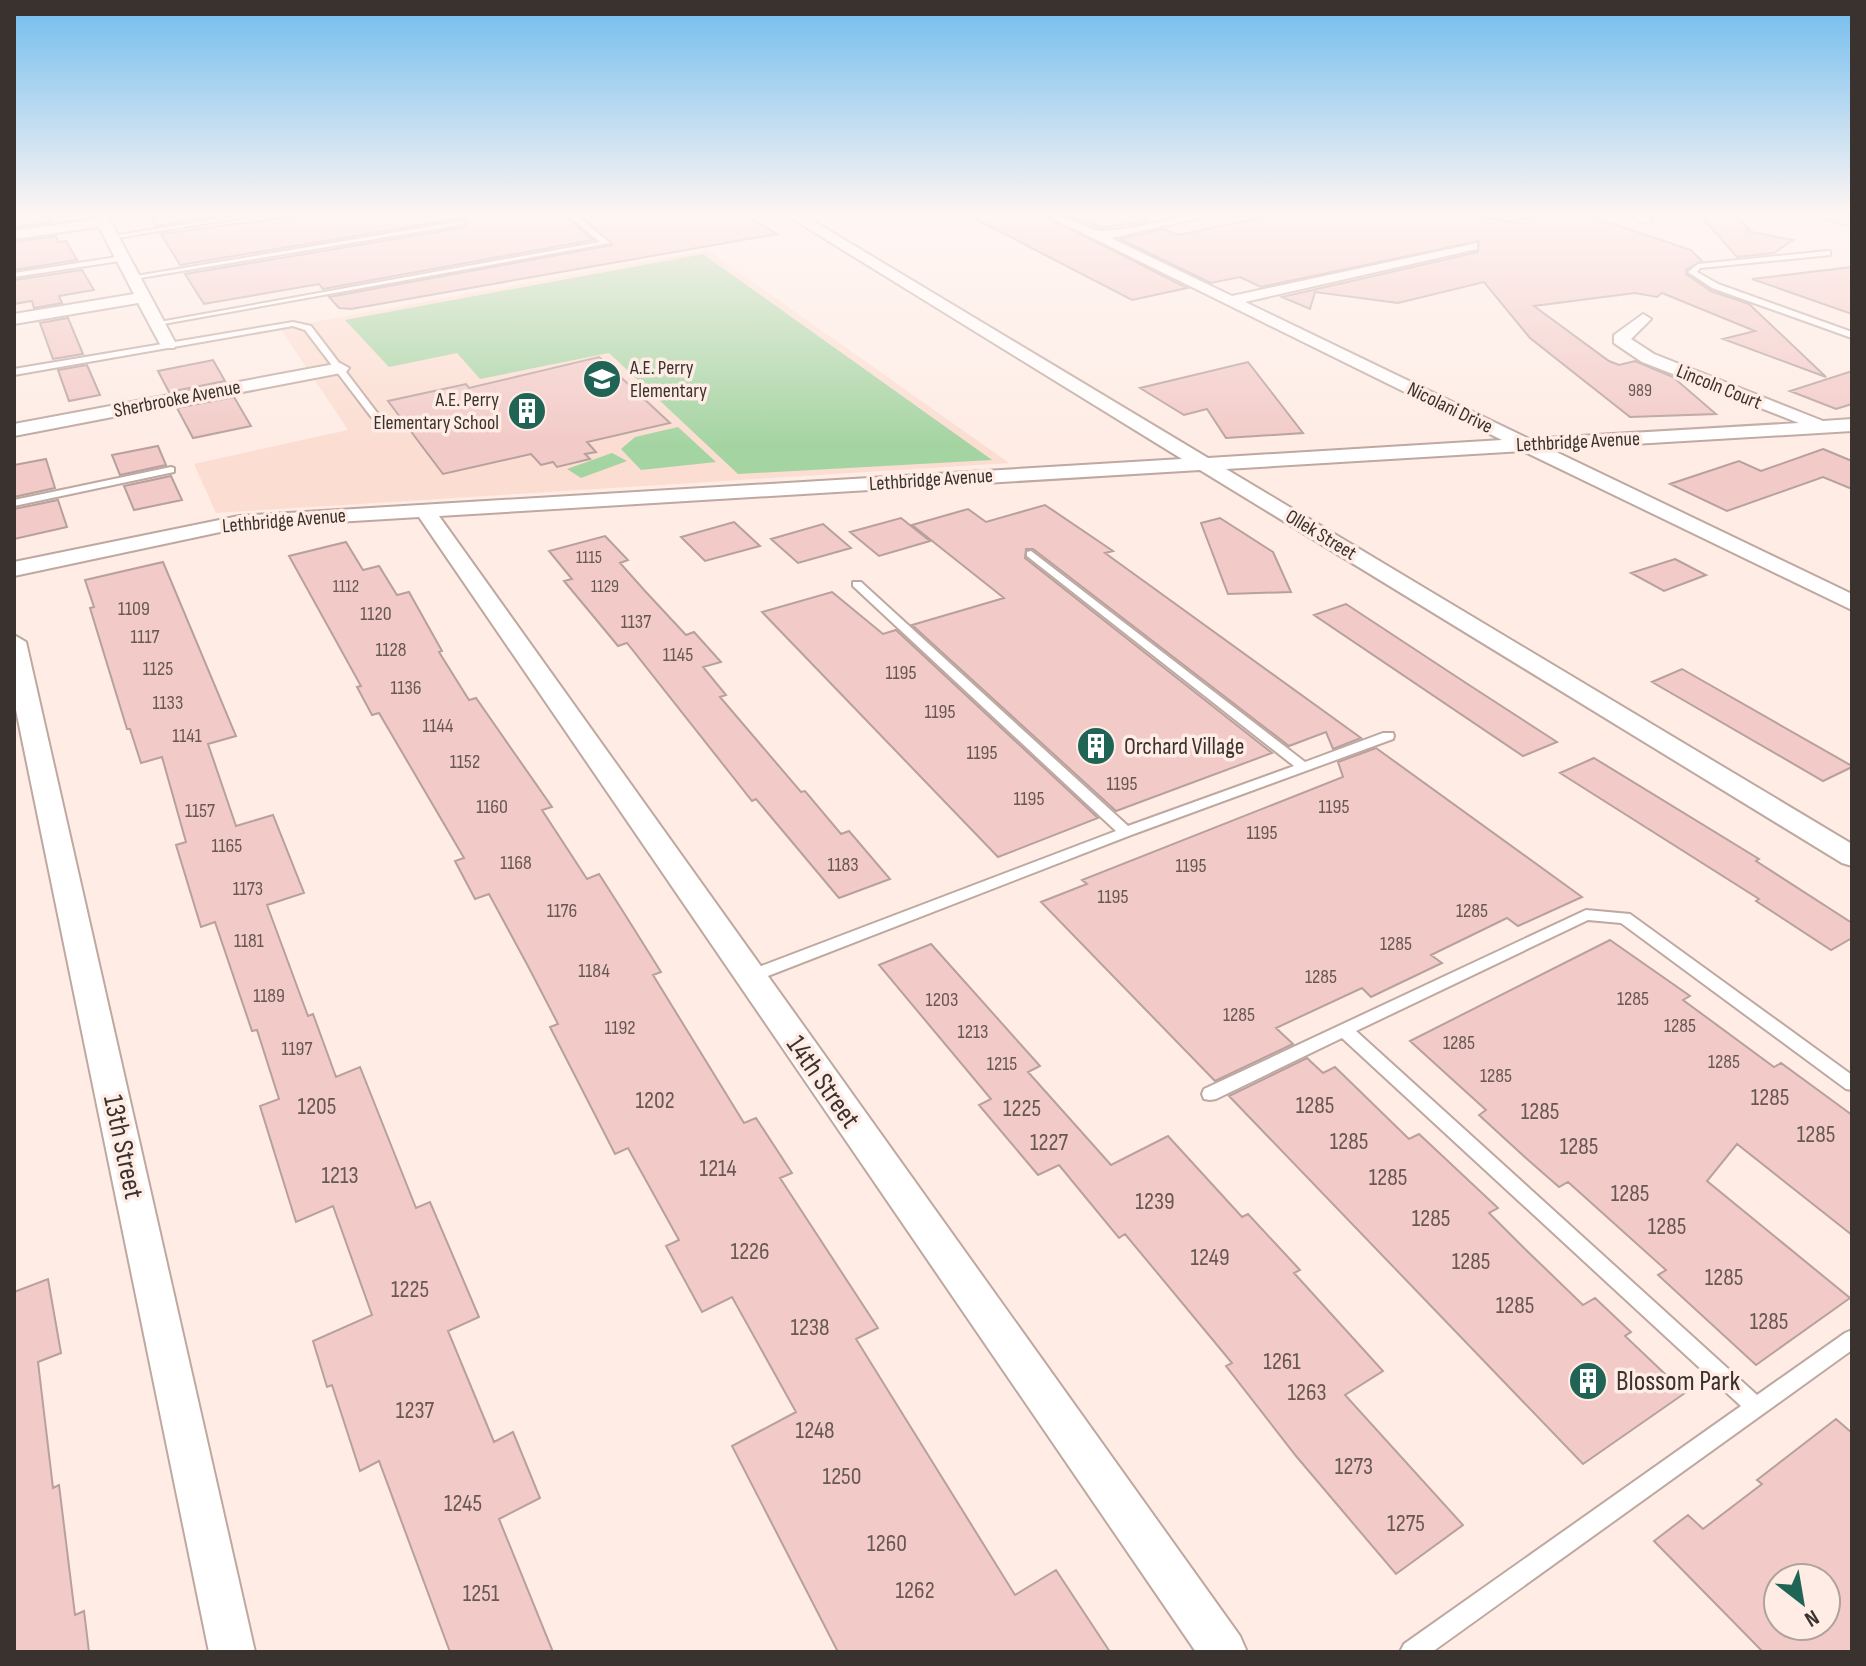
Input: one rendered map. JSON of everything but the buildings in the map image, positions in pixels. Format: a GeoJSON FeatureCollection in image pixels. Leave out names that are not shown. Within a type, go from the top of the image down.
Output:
{"type":"FeatureCollection","features":[{"type":"Feature","properties":{"kind":"street"},"geometry":{"type":"LineString","coordinates":[[142,291],[168,344]]}},
{"type":"Feature","properties":{"kind":"street","name":"Ollek Street"},"geometry":{"type":"LineString","coordinates":[[918,291],[1852,857]]}},
{"type":"Feature","properties":{"kind":"street","name":"Nicolani Drive"},"geometry":{"type":"LineString","coordinates":[[1209,291],[1852,603]]}},
{"type":"Feature","properties":{"kind":"street"},"geometry":{"type":"LineString","coordinates":[[1230,301],[1275,291]]}},
{"type":"Feature","properties":{"kind":"street"},"geometry":{"type":"LineString","coordinates":[[14,319],[145,297]]}},
{"type":"Feature","properties":{"kind":"street","name":"Lincoln Court"},"geometry":{"type":"LineString","coordinates":[[1643,319],[1620,339],[1648,358],[1789,415],[1852,436]]}},
{"type":"Feature","properties":{"kind":"street","name":"Sherbrooke Avenue"},"geometry":{"type":"LineString","coordinates":[[14,430],[340,368]]}},
{"type":"Feature","properties":{"kind":"street","name":"Lethbridge Avenue"},"geometry":{"type":"LineString","coordinates":[[14,569],[239,522],[1852,425]]}},
{"type":"Feature","properties":{"kind":"street","name":"14th Street"},"geometry":{"type":"LineString","coordinates":[[425,511],[1224,1652]]}},
{"type":"Feature","properties":{"kind":"street","name":"13th Street"},"geometry":{"type":"LineString","coordinates":[[14,642],[232,1652]]}},
{"type":"Feature","properties":{"kind":"lane"},"geometry":{"type":"LineString","coordinates":[[158,323],[339,291]]}},
{"type":"Feature","properties":{"kind":"lane"},"geometry":{"type":"LineString","coordinates":[[1728,291],[1852,335]]}},
{"type":"Feature","properties":{"kind":"lane"},"geometry":{"type":"LineString","coordinates":[[14,372],[293,324],[308,328],[375,416]]}},
{"type":"Feature","properties":{"kind":"lane"},"geometry":{"type":"LineString","coordinates":[[14,503],[171,470]]}},
{"type":"Feature","properties":{"kind":"lane"},"geometry":{"type":"LineString","coordinates":[[1031,554],[1304,767]]}},
{"type":"Feature","properties":{"kind":"lane"},"geometry":{"type":"LineString","coordinates":[[857,584],[1126,832]]}},
{"type":"Feature","properties":{"kind":"lane"},"geometry":{"type":"LineString","coordinates":[[749,977],[1126,832],[1388,736]]}},
{"type":"Feature","properties":{"kind":"lane"},"geometry":{"type":"LineString","coordinates":[[1210,1094],[1586,915],[1625,918],[1852,1084]]}},
{"type":"Feature","properties":{"kind":"lane"},"geometry":{"type":"LineString","coordinates":[[1344,1030],[1756,1407]]}},
{"type":"Feature","properties":{"kind":"lane"},"geometry":{"type":"LineString","coordinates":[[1412,1652],[1852,1339]]}},
{"type":"Feature","properties":{"kind":"shaded area","name":"A.E. Perry Elementary"},"geometry":{"type":"Polygon","coordinates":[[[484,291],[766,291],[1009,463],[216,513],[194,464],[348,430],[280,328],[484,291]]]}},
{"type":"Feature","properties":{"kind":"green space"},"geometry":{"type":"Polygon","coordinates":[[[504,291],[755,291],[992,460],[738,474],[609,353],[480,379],[457,353],[389,367],[345,320],[504,291]]]}},
{"type":"Feature","properties":{"kind":"green space"},"geometry":{"type":"Polygon","coordinates":[[[678,427],[716,462],[641,470],[621,449],[635,437],[678,427]]]}},
{"type":"Feature","properties":{"kind":"green space"},"geometry":{"type":"Polygon","coordinates":[[[612,453],[627,461],[581,478],[567,469],[612,453]]]}},
{"type":"Feature","properties":{"kind":"place","name":"A.E. Perry Elementary"},"geometry":{"type":"Point","coordinates":[602,379]}},
{"type":"Feature","properties":{"kind":"place","name":"A.E. Perry Elementary School"},"geometry":{"type":"Point","coordinates":[527,411]}},
{"type":"Feature","properties":{"kind":"place","name":"Orchard Village"},"geometry":{"type":"Point","coordinates":[1096,746]}},
{"type":"Feature","properties":{"kind":"place","name":"Blossom Park"},"geometry":{"type":"Point","coordinates":[1588,1381]}}]}
